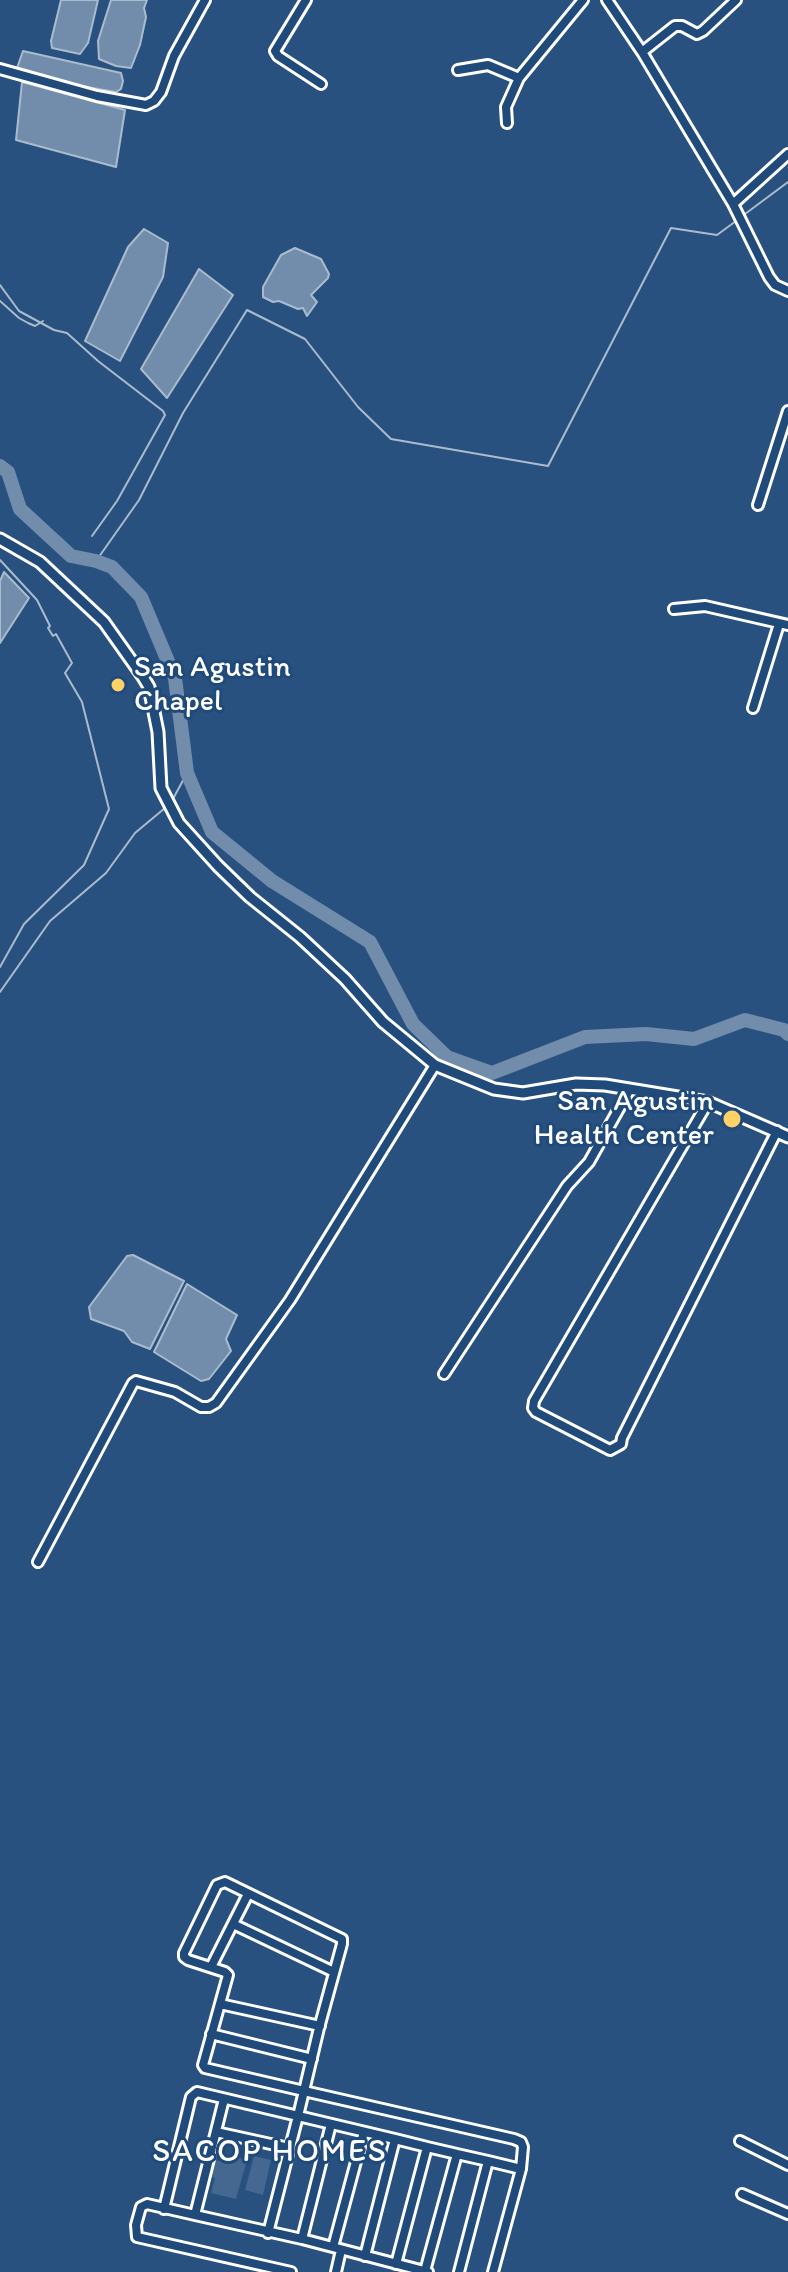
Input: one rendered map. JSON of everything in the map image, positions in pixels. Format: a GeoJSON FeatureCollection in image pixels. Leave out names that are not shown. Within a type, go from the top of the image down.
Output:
{"type":"FeatureCollection","features":[{"type":"Feature","properties":{"kind":"street"},"geometry":{"type":"LineString","coordinates":[[0,69],[97,96],[146,105],[161,92],[174,56],[205,0]]}},
{"type":"Feature","properties":{"kind":"street"},"geometry":{"type":"LineString","coordinates":[[306,0],[275,51],[321,84]]}},
{"type":"Feature","properties":{"kind":"street"},"geometry":{"type":"LineString","coordinates":[[507,123],[506,107],[519,78],[583,0]]}},
{"type":"Feature","properties":{"kind":"street"},"geometry":{"type":"LineString","coordinates":[[607,0],[642,52],[734,207],[775,285],[788,291]]}},
{"type":"Feature","properties":{"kind":"street"},"geometry":{"type":"LineString","coordinates":[[642,52],[675,26],[697,34],[703,31],[736,0]]}},
{"type":"Feature","properties":{"kind":"street"},"geometry":{"type":"LineString","coordinates":[[458,70],[488,65],[519,78]]}},
{"type":"Feature","properties":{"kind":"street"},"geometry":{"type":"LineString","coordinates":[[734,207],[788,154]]}},
{"type":"Feature","properties":{"kind":"street"},"geometry":{"type":"LineString","coordinates":[[758,505],[788,411]]}},
{"type":"Feature","properties":{"kind":"street"},"geometry":{"type":"LineString","coordinates":[[0,539],[40,562],[104,622],[149,687],[158,732],[161,788],[179,823],[250,897],[300,937],[345,979],[383,1022],[435,1065],[494,1089],[523,1093],[576,1084],[708,1102],[788,1137]]}},
{"type":"Feature","properties":{"kind":"street"},"geometry":{"type":"LineString","coordinates":[[674,609],[705,606],[784,624],[753,708]]}},
{"type":"Feature","properties":{"kind":"street"},"geometry":{"type":"LineString","coordinates":[[38,1562],[133,1383],[136,1381],[175,1392],[201,1407],[216,1403],[290,1300],[435,1065]]}},
{"type":"Feature","properties":{"kind":"street"},"geometry":{"type":"LineString","coordinates":[[444,1374],[567,1186],[589,1162],[630,1089]]}},
{"type":"Feature","properties":{"kind":"street"},"geometry":{"type":"LineString","coordinates":[[708,1102],[534,1401],[536,1412],[610,1450],[621,1444],[777,1131]]}},
{"type":"Feature","properties":{"kind":"street"},"geometry":{"type":"LineString","coordinates":[[268,2233],[298,2116],[304,2091],[320,2026],[342,1944],[340,1937],[225,1882],[217,1885],[184,1953],[188,1960],[228,1975],[202,2062],[205,2068],[304,2091],[521,2142],[521,2169],[493,2272]]}},
{"type":"Feature","properties":{"kind":"street"},"geometry":{"type":"LineString","coordinates":[[211,1967],[248,1894]]}},
{"type":"Feature","properties":{"kind":"street"},"geometry":{"type":"LineString","coordinates":[[233,1924],[334,1972]]}},
{"type":"Feature","properties":{"kind":"street"},"geometry":{"type":"LineString","coordinates":[[220,2004],[320,2026]]}},
{"type":"Feature","properties":{"kind":"street"},"geometry":{"type":"LineString","coordinates":[[211,2034],[312,2059]]}},
{"type":"Feature","properties":{"kind":"street"},"geometry":{"type":"LineString","coordinates":[[164,2209],[191,2097],[197,2092],[521,2169]]}},
{"type":"Feature","properties":{"kind":"street"},"geometry":{"type":"LineString","coordinates":[[195,2215],[224,2099]]}},
{"type":"Feature","properties":{"kind":"street"},"geometry":{"type":"LineString","coordinates":[[302,2239],[331,2124]]}},
{"type":"Feature","properties":{"kind":"street"},"geometry":{"type":"LineString","coordinates":[[216,2132],[289,2148]]}},
{"type":"Feature","properties":{"kind":"street"},"geometry":{"type":"LineString","coordinates":[[336,2272],[337,2248],[364,2132]]}},
{"type":"Feature","properties":{"kind":"street"},"geometry":{"type":"LineString","coordinates":[[365,2256],[395,2139]]}},
{"type":"Feature","properties":{"kind":"street"},"geometry":{"type":"LineString","coordinates":[[740,2141],[788,2165]]}},
{"type":"Feature","properties":{"kind":"street"},"geometry":{"type":"LineString","coordinates":[[396,2264],[427,2147]]}},
{"type":"Feature","properties":{"kind":"street"},"geometry":{"type":"LineString","coordinates":[[291,2272],[137,2237],[136,2225],[141,2207],[147,2204],[302,2239],[426,2272],[457,2154]]}},
{"type":"Feature","properties":{"kind":"street"},"geometry":{"type":"LineString","coordinates":[[459,2272],[488,2161]]}},
{"type":"Feature","properties":{"kind":"street"},"geometry":{"type":"LineString","coordinates":[[742,2194],[788,2214]]}},
{"type":"Feature","properties":{"kind":"shaded area"},"geometry":{"type":"Polygon","coordinates":[[[61,0],[98,0],[88,43],[80,54],[52,48],[61,0]]]}},
{"type":"Feature","properties":{"kind":"shaded area"},"geometry":{"type":"Polygon","coordinates":[[[111,0],[147,0],[140,45],[131,68],[99,59],[98,41],[111,0]]]}},
{"type":"Feature","properties":{"kind":"shaded area"},"geometry":{"type":"Polygon","coordinates":[[[23,51],[121,73],[121,89],[116,92],[75,85],[21,71],[17,68],[23,51]]]}},
{"type":"Feature","properties":{"kind":"shaded area"},"geometry":{"type":"Polygon","coordinates":[[[22,82],[125,110],[116,167],[16,140],[22,82]]]}},
{"type":"Feature","properties":{"kind":"shaded area"},"geometry":{"type":"Polygon","coordinates":[[[144,229],[168,243],[163,277],[120,361],[85,341],[128,247],[144,229]]]}},
{"type":"Feature","properties":{"kind":"shaded area"},"geometry":{"type":"Polygon","coordinates":[[[295,248],[321,259],[329,274],[311,295],[317,302],[307,316],[303,308],[263,297],[263,287],[281,255],[295,248]]]}},
{"type":"Feature","properties":{"kind":"shaded area"},"geometry":{"type":"Polygon","coordinates":[[[199,269],[233,295],[167,398],[141,369],[199,269]]]}},
{"type":"Feature","properties":{"kind":"shaded area"},"geometry":{"type":"Polygon","coordinates":[[[4,572],[29,598],[0,643],[0,581],[4,572]]]}},
{"type":"Feature","properties":{"kind":"shaded area"},"geometry":{"type":"Polygon","coordinates":[[[133,1255],[184,1281],[150,1349],[132,1342],[124,1331],[91,1319],[89,1307],[127,1256],[133,1255]]]}},
{"type":"Feature","properties":{"kind":"shaded area"},"geometry":{"type":"Polygon","coordinates":[[[187,1284],[237,1315],[226,1339],[231,1351],[209,1379],[201,1381],[154,1352],[187,1284]]]}},
{"type":"Feature","properties":{"kind":"shaded area"},"geometry":{"type":"Polygon","coordinates":[[[221,2153],[247,2160],[236,2199],[211,2193],[215,2178],[206,2175],[210,2159],[219,2161],[221,2153]]]}},
{"type":"Feature","properties":{"kind":"shaded area"},"geometry":{"type":"Polygon","coordinates":[[[254,2156],[271,2160],[263,2195],[245,2190],[254,2156]]]}},
{"type":"Feature","properties":{"kind":"waterway"},"geometry":{"type":"LineString","coordinates":[[741,217],[788,182]]}},
{"type":"Feature","properties":{"kind":"waterway"},"geometry":{"type":"LineString","coordinates":[[96,561],[139,500],[183,413],[247,310],[305,339],[358,407],[391,439],[548,466],[671,228],[717,235],[736,221]]}},
{"type":"Feature","properties":{"kind":"waterway"},"geometry":{"type":"LineString","coordinates":[[0,285],[19,311],[54,330],[67,333],[165,415],[117,501],[92,536]]}},
{"type":"Feature","properties":{"kind":"waterway"},"geometry":{"type":"LineString","coordinates":[[0,301],[28,323],[35,326],[43,321]]}},
{"type":"Feature","properties":{"kind":"waterway"},"geometry":{"type":"LineString","coordinates":[[0,466],[8,472],[20,509],[71,556],[112,567],[141,597],[175,678],[187,773],[212,832],[272,881],[370,942],[413,1024],[447,1057],[492,1073],[585,1037],[646,1034],[694,1039],[745,1020],[784,1030],[788,1034]]}},
{"type":"Feature","properties":{"kind":"waterway"},"geometry":{"type":"LineString","coordinates":[[0,560],[37,600],[50,626],[48,628],[53,636],[56,634],[72,663],[65,673],[82,702],[109,809],[84,865],[24,924],[0,967]]}},
{"type":"Feature","properties":{"kind":"waterway"},"geometry":{"type":"LineString","coordinates":[[174,797],[187,773]]}},
{"type":"Feature","properties":{"kind":"waterway"},"geometry":{"type":"LineString","coordinates":[[0,992],[50,921],[106,873],[135,833],[165,808]]}},
{"type":"Feature","properties":{"kind":"place","name":"San Agustin Chapel"},"geometry":{"type":"Point","coordinates":[118,685]}},
{"type":"Feature","properties":{"kind":"place","name":"San Agustin Health Center"},"geometry":{"type":"Point","coordinates":[732,1119]}},
{"type":"Feature","properties":{"kind":"district","name":"SACOP HOMES"},"geometry":{"type":"Point","coordinates":[270,2153]}}]}
